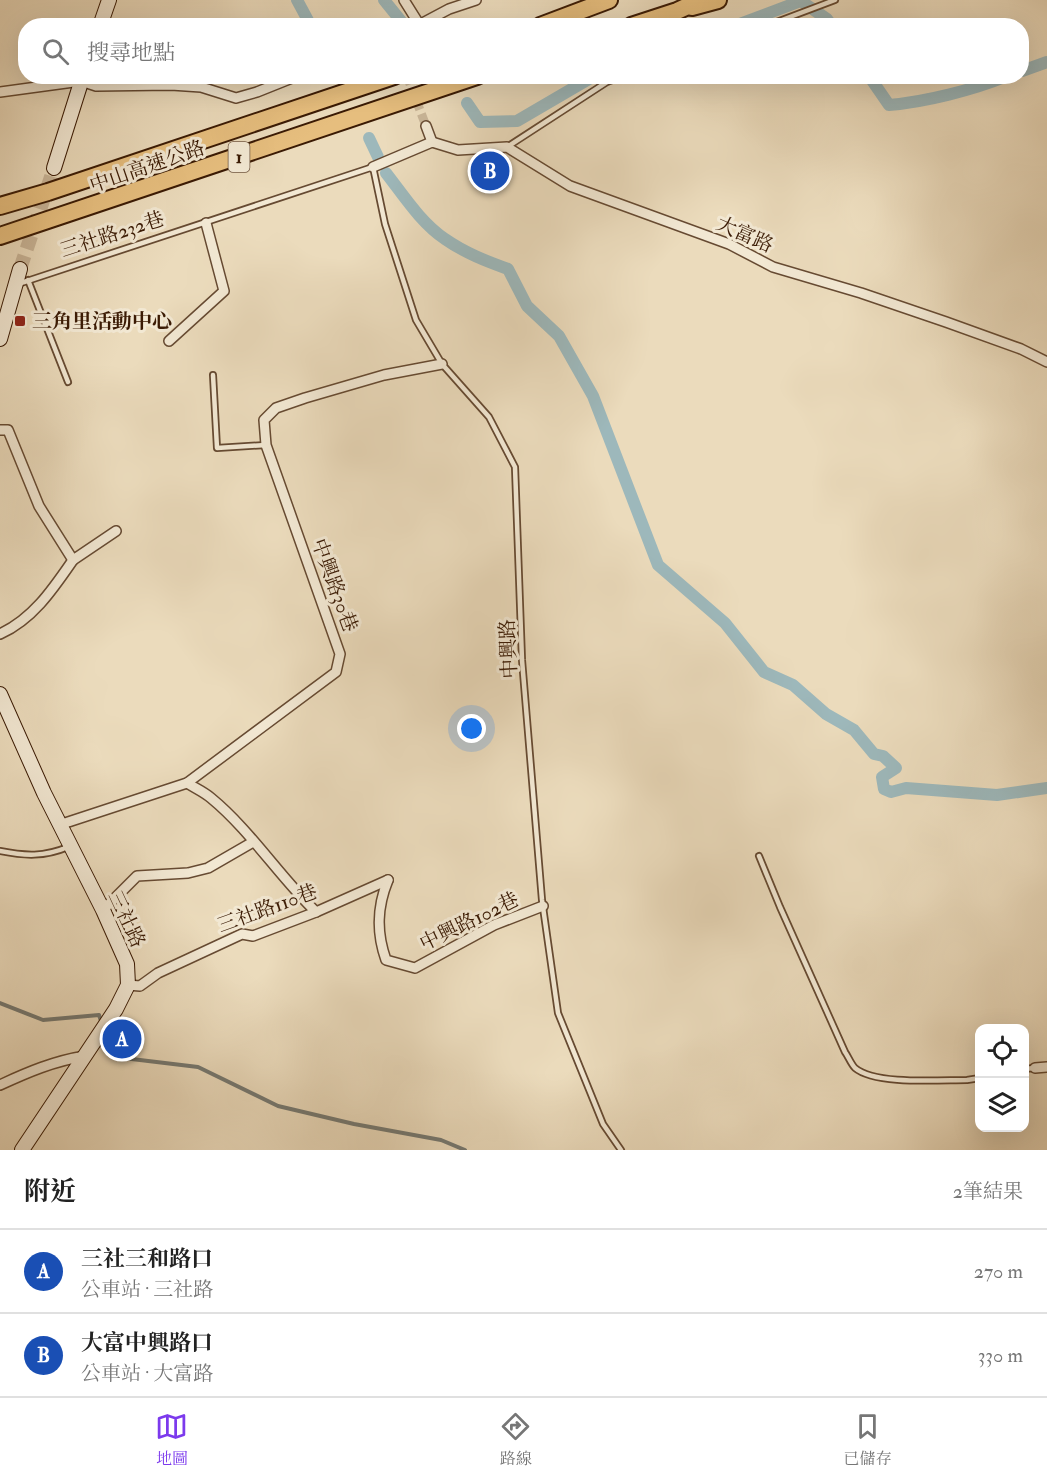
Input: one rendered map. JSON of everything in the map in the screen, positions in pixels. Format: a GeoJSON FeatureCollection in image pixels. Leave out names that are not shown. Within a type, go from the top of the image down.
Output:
{"type":"FeatureCollection","features":[{"type":"Feature","properties":{"kind":"highway"},"geometry":{"type":"LineString","coordinates":[[561,18],[609,0]]}},
{"type":"Feature","properties":{"kind":"highway"},"geometry":{"type":"LineString","coordinates":[[677,11],[701,0]]}},
{"type":"Feature","properties":{"kind":"highway"},"geometry":{"type":"LineString","coordinates":[[656,18],[718,0]]}},
{"type":"Feature","properties":{"kind":"highway","name":"中山高速公路"},"geometry":{"type":"LineString","coordinates":[[0,206],[370,84]]}},
{"type":"Feature","properties":{"kind":"highway","name":"中山高速公路"},"geometry":{"type":"LineString","coordinates":[[0,236],[453,84]]}},
{"type":"Feature","properties":{"kind":"street"},"geometry":{"type":"LineString","coordinates":[[103,18],[109,0]]}},
{"type":"Feature","properties":{"kind":"street"},"geometry":{"type":"LineString","coordinates":[[404,0],[414,18]]}},
{"type":"Feature","properties":{"kind":"street"},"geometry":{"type":"LineString","coordinates":[[432,18],[476,0]]}},
{"type":"Feature","properties":{"kind":"street"},"geometry":{"type":"LineString","coordinates":[[0,92],[50,84]]}},
{"type":"Feature","properties":{"kind":"street"},"geometry":{"type":"LineString","coordinates":[[54,168],[80,84]]}},
{"type":"Feature","properties":{"kind":"street"},"geometry":{"type":"LineString","coordinates":[[92,84],[96,86],[201,87],[236,98],[277,84]]}},
{"type":"Feature","properties":{"kind":"street"},"geometry":{"type":"LineString","coordinates":[[426,126],[432,142]]}},
{"type":"Feature","properties":{"kind":"street"},"geometry":{"type":"LineString","coordinates":[[373,167],[432,142],[458,150],[507,147]]}},
{"type":"Feature","properties":{"kind":"street","name":"大富路"},"geometry":{"type":"LineString","coordinates":[[507,147],[570,186],[729,244],[773,267],[861,293],[1021,349],[1047,362]]}},
{"type":"Feature","properties":{"kind":"street"},"geometry":{"type":"LineString","coordinates":[[169,341],[224,291],[206,223]]}},
{"type":"Feature","properties":{"kind":"street"},"geometry":{"type":"LineString","coordinates":[[0,339],[5,309],[21,278]]}},
{"type":"Feature","properties":{"kind":"street","name":"中興路30巷"},"geometry":{"type":"LineString","coordinates":[[59,825],[187,783],[336,672],[340,654],[266,445],[264,420],[276,408],[384,375],[442,364]]}},
{"type":"Feature","properties":{"kind":"street"},"geometry":{"type":"LineString","coordinates":[[0,430],[8,430],[39,507],[73,560]]}},
{"type":"Feature","properties":{"kind":"street"},"geometry":{"type":"LineString","coordinates":[[0,634],[17,626],[49,595],[73,560],[116,531]]}},
{"type":"Feature","properties":{"kind":"street","name":"三社路"},"geometry":{"type":"LineString","coordinates":[[0,694],[69,847],[103,910],[127,964],[128,985]]}},
{"type":"Feature","properties":{"kind":"street"},"geometry":{"type":"LineString","coordinates":[[187,783],[211,798],[253,842],[292,889],[316,912]]}},
{"type":"Feature","properties":{"kind":"street"},"geometry":{"type":"LineString","coordinates":[[103,910],[137,876],[188,873],[208,868],[253,842]]}},
{"type":"Feature","properties":{"kind":"street","name":"中興路102巷"},"geometry":{"type":"LineString","coordinates":[[388,880],[381,899],[379,926],[381,944],[386,960],[415,968],[494,925],[543,906]]}},
{"type":"Feature","properties":{"kind":"street","name":"三社路110巷"},"geometry":{"type":"LineString","coordinates":[[128,985],[140,986],[158,973],[242,933],[252,936],[316,912],[388,880]]}},
{"type":"Feature","properties":{"kind":"street"},"geometry":{"type":"LineString","coordinates":[[22,1150],[104,1028],[128,985]]}},
{"type":"Feature","properties":{"kind":"street"},"geometry":{"type":"LineString","coordinates":[[0,1085],[34,1069],[62,1060],[85,1056]]}},
{"type":"Feature","properties":{"kind":"street"},"geometry":{"type":"LineString","coordinates":[[1035,1068],[1047,1067]]}},
{"type":"Feature","properties":{"kind":"lane"},"geometry":{"type":"LineString","coordinates":[[787,18],[835,0]]}},
{"type":"Feature","properties":{"kind":"lane"},"geometry":{"type":"LineString","coordinates":[[507,147],[604,84]]}},
{"type":"Feature","properties":{"kind":"lane","name":"三社路232巷"},"geometry":{"type":"LineString","coordinates":[[21,278],[206,223],[373,167]]}},
{"type":"Feature","properties":{"kind":"lane","name":"中興路"},"geometry":{"type":"LineString","coordinates":[[373,167],[385,224],[416,320],[442,364],[489,417],[515,467],[522,660],[543,906],[558,1012],[603,1124],[621,1150]]}},
{"type":"Feature","properties":{"kind":"lane"},"geometry":{"type":"LineString","coordinates":[[21,278],[68,382]]}},
{"type":"Feature","properties":{"kind":"lane"},"geometry":{"type":"LineString","coordinates":[[213,375],[217,448],[266,445]]}},
{"type":"Feature","properties":{"kind":"lane"},"geometry":{"type":"LineString","coordinates":[[0,851],[17,854],[50,854],[69,847]]}},
{"type":"Feature","properties":{"kind":"lane"},"geometry":{"type":"LineString","coordinates":[[759,856],[840,1041],[855,1067],[870,1076],[885,1079],[975,1079]]}},
{"type":"Feature","properties":{"kind":"lane"},"geometry":{"type":"LineString","coordinates":[[1029,1069],[1035,1068]]}},
{"type":"Feature","properties":{"kind":"waterway"},"geometry":{"type":"LineString","coordinates":[[297,0],[307,18]]}},
{"type":"Feature","properties":{"kind":"waterway"},"geometry":{"type":"LineString","coordinates":[[384,0],[399,18]]}},
{"type":"Feature","properties":{"kind":"waterway"},"geometry":{"type":"LineString","coordinates":[[755,18],[801,1],[826,18]]}},
{"type":"Feature","properties":{"kind":"waterway"},"geometry":{"type":"LineString","coordinates":[[1029,68],[1047,62]]}},
{"type":"Feature","properties":{"kind":"waterway"},"geometry":{"type":"LineString","coordinates":[[467,103],[480,122],[517,121],[580,84]]}},
{"type":"Feature","properties":{"kind":"waterway"},"geometry":{"type":"LineString","coordinates":[[875,84],[889,105],[949,95],[985,84]]}},
{"type":"Feature","properties":{"kind":"waterway"},"geometry":{"type":"LineString","coordinates":[[369,138],[378,157]]}},
{"type":"Feature","properties":{"kind":"waterway"},"geometry":{"type":"LineString","coordinates":[[386,173],[413,209],[436,233],[468,253],[508,269],[527,306],[559,336],[593,396],[658,565],[725,623],[764,672],[793,685],[826,714],[854,730],[874,754],[883,756],[896,768],[882,777],[884,789],[891,792],[906,788],[997,795],[1047,788]]}},
{"type":"Feature","properties":{"kind":"waterway"},"geometry":{"type":"LineString","coordinates":[[0,1003],[43,1020],[99,1015],[102,1024]]}},
{"type":"Feature","properties":{"kind":"waterway"},"geometry":{"type":"LineString","coordinates":[[105,1031],[115,1057],[198,1067],[278,1106],[354,1124],[441,1140],[465,1150]]}},
{"type":"Feature","properties":{"kind":"tunnel"},"geometry":{"type":"LineString","coordinates":[[410,84],[426,126]]}},
{"type":"Feature","properties":{"kind":"tunnel"},"geometry":{"type":"LineString","coordinates":[[20,269],[54,168]]}},
{"type":"Feature","properties":{"kind":"place","name":"大富中興路口"},"geometry":{"type":"Point","coordinates":[490,171]}},
{"type":"Feature","properties":{"kind":"place","name":"三角里活動中心"},"geometry":{"type":"Point","coordinates":[20,321]}},
{"type":"Feature","properties":{"kind":"place","name":"三社三和路口"},"geometry":{"type":"Point","coordinates":[122,1039]}}]}
